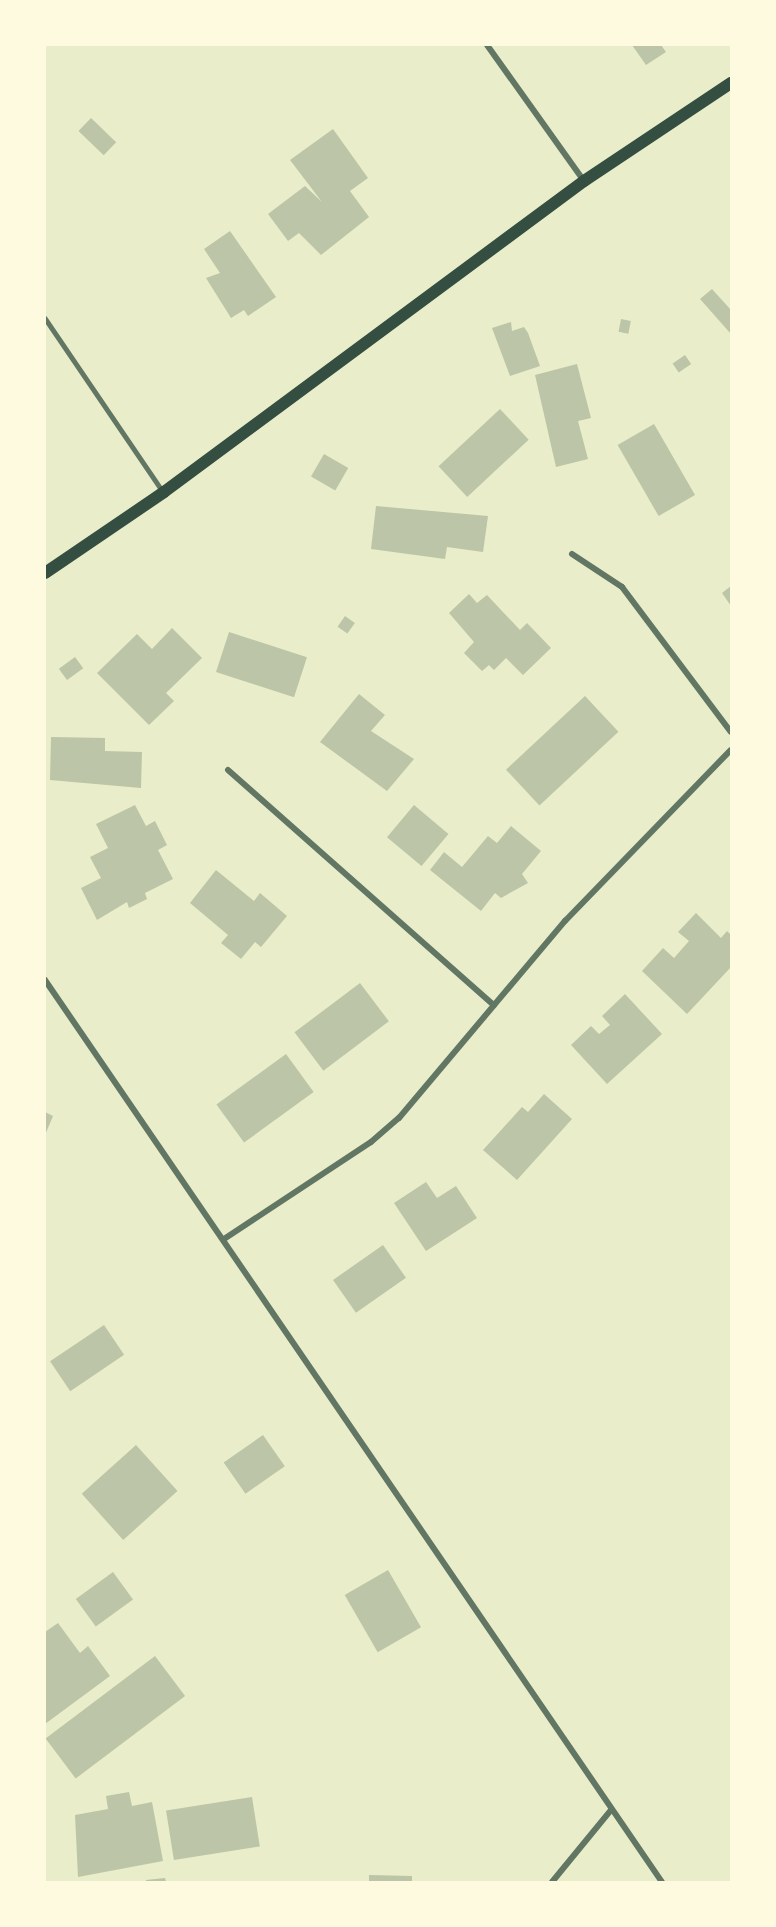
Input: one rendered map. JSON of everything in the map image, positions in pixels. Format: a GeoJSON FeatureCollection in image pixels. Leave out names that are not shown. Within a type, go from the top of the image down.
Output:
{"type":"FeatureCollection","features":[{"type":"Feature","properties":{"kind":"main road"},"geometry":{"type":"LineString","coordinates":[[45,573],[164,492],[584,181],[731,83]]}},
{"type":"Feature","properties":{"kind":"street"},"geometry":{"type":"LineString","coordinates":[[488,45],[584,181]]}},
{"type":"Feature","properties":{"kind":"street"},"geometry":{"type":"LineString","coordinates":[[572,554],[622,587],[731,732]]}},
{"type":"Feature","properties":{"kind":"street"},"geometry":{"type":"LineString","coordinates":[[224,1239],[371,1142],[495,1005],[565,921],[731,750]]}},
{"type":"Feature","properties":{"kind":"street"},"geometry":{"type":"LineString","coordinates":[[228,770],[495,1005]]}},
{"type":"Feature","properties":{"kind":"street"},"geometry":{"type":"LineString","coordinates":[[45,980],[662,1882]]}},
{"type":"Feature","properties":{"kind":"street"},"geometry":{"type":"LineString","coordinates":[[552,1882],[611,1810]]}},
{"type":"Feature","properties":{"kind":"lane"},"geometry":{"type":"LineString","coordinates":[[45,318],[164,492]]}},
{"type":"Feature","properties":{"kind":"building"},"geometry":{"type":"Polygon","coordinates":[[[632,45],[661,45],[666,52],[646,65],[632,45]]]}},
{"type":"Feature","properties":{"kind":"building"},"geometry":{"type":"Polygon","coordinates":[[[91,118],[116,142],[104,155],[78,131],[91,118]]]}},
{"type":"Feature","properties":{"kind":"building"},"geometry":{"type":"Polygon","coordinates":[[[333,129],[368,178],[350,191],[369,217],[321,255],[299,233],[288,241],[268,214],[305,186],[322,202],[290,160],[333,129]]]}},
{"type":"Feature","properties":{"kind":"building"},"geometry":{"type":"Polygon","coordinates":[[[230,231],[276,297],[248,316],[244,310],[231,318],[206,278],[220,273],[204,249],[230,231]]]}},
{"type":"Feature","properties":{"kind":"building"},"geometry":{"type":"Polygon","coordinates":[[[712,289],[731,310],[731,334],[700,299],[712,289]]]}},
{"type":"Feature","properties":{"kind":"building"},"geometry":{"type":"Polygon","coordinates":[[[621,319],[631,321],[628,334],[619,332],[621,319]]]}},
{"type":"Feature","properties":{"kind":"building"},"geometry":{"type":"Polygon","coordinates":[[[511,322],[512,331],[524,327],[528,333],[540,366],[510,376],[492,328],[511,322]]]}},
{"type":"Feature","properties":{"kind":"building"},"geometry":{"type":"Polygon","coordinates":[[[685,355],[691,364],[679,373],[673,363],[685,355]]]}},
{"type":"Feature","properties":{"kind":"building"},"geometry":{"type":"Polygon","coordinates":[[[577,364],[591,418],[578,421],[588,459],[556,467],[535,375],[577,364]]]}},
{"type":"Feature","properties":{"kind":"building"},"geometry":{"type":"Polygon","coordinates":[[[500,409],[529,440],[467,497],[439,466],[500,409]]]}},
{"type":"Feature","properties":{"kind":"building"},"geometry":{"type":"Polygon","coordinates":[[[654,424],[695,495],[659,516],[618,445],[654,424]]]}},
{"type":"Feature","properties":{"kind":"building"},"geometry":{"type":"Polygon","coordinates":[[[324,454],[348,468],[335,491],[311,477],[324,454]]]}},
{"type":"Feature","properties":{"kind":"building"},"geometry":{"type":"Polygon","coordinates":[[[376,506],[488,516],[483,552],[447,547],[445,559],[371,549],[376,506]]]}},
{"type":"Feature","properties":{"kind":"building"},"geometry":{"type":"Polygon","coordinates":[[[731,586],[731,606],[722,593],[731,586]]]}},
{"type":"Feature","properties":{"kind":"building"},"geometry":{"type":"Polygon","coordinates":[[[469,594],[477,603],[487,595],[520,630],[527,623],[551,648],[523,675],[506,658],[494,670],[489,665],[482,671],[464,653],[474,642],[449,613],[469,594]]]}},
{"type":"Feature","properties":{"kind":"building"},"geometry":{"type":"Polygon","coordinates":[[[345,616],[355,623],[347,634],[338,627],[345,616]]]}},
{"type":"Feature","properties":{"kind":"building"},"geometry":{"type":"Polygon","coordinates":[[[172,628],[202,658],[166,693],[174,701],[149,725],[97,673],[137,634],[152,649],[172,628]]]}},
{"type":"Feature","properties":{"kind":"building"},"geometry":{"type":"Polygon","coordinates":[[[229,632],[307,657],[294,697],[216,672],[229,632]]]}},
{"type":"Feature","properties":{"kind":"building"},"geometry":{"type":"Polygon","coordinates":[[[75,657],[83,668],[67,680],[59,669],[75,657]]]}},
{"type":"Feature","properties":{"kind":"building"},"geometry":{"type":"Polygon","coordinates":[[[359,694],[385,715],[371,731],[414,759],[387,791],[320,742],[359,694]]]}},
{"type":"Feature","properties":{"kind":"building"},"geometry":{"type":"Polygon","coordinates":[[[585,696],[618,732],[539,805],[506,770],[585,696]]]}},
{"type":"Feature","properties":{"kind":"building"},"geometry":{"type":"Polygon","coordinates":[[[51,737],[105,738],[105,751],[142,752],[141,788],[50,780],[51,737]]]}},
{"type":"Feature","properties":{"kind":"building"},"geometry":{"type":"Polygon","coordinates":[[[135,805],[146,826],[155,821],[167,845],[158,850],[173,879],[145,893],[147,899],[129,908],[127,902],[97,920],[81,888],[101,878],[90,857],[108,848],[96,824],[135,805]]]}},
{"type":"Feature","properties":{"kind":"building"},"geometry":{"type":"Polygon","coordinates":[[[414,805],[448,834],[421,866],[387,837],[414,805]]]}},
{"type":"Feature","properties":{"kind":"building"},"geometry":{"type":"Polygon","coordinates":[[[511,826],[541,851],[522,874],[528,883],[501,898],[495,893],[481,911],[430,870],[444,852],[462,867],[488,836],[497,843],[511,826]]]}},
{"type":"Feature","properties":{"kind":"building"},"geometry":{"type":"Polygon","coordinates":[[[216,870],[254,901],[260,893],[287,916],[261,947],[255,942],[241,959],[221,943],[228,935],[190,903],[216,870]]]}},
{"type":"Feature","properties":{"kind":"building"},"geometry":{"type":"Polygon","coordinates":[[[696,913],[721,938],[727,931],[731,935],[731,967],[687,1014],[642,971],[663,948],[674,958],[689,941],[678,932],[696,913]]]}},
{"type":"Feature","properties":{"kind":"building"},"geometry":{"type":"Polygon","coordinates":[[[360,983],[389,1021],[323,1071],[295,1032],[360,983]]]}},
{"type":"Feature","properties":{"kind":"building"},"geometry":{"type":"Polygon","coordinates":[[[625,994],[662,1034],[607,1084],[571,1045],[591,1026],[599,1034],[610,1025],[602,1016],[625,994]]]}},
{"type":"Feature","properties":{"kind":"building"},"geometry":{"type":"Polygon","coordinates":[[[286,1054],[314,1092],[244,1143],[216,1105],[286,1054]]]}},
{"type":"Feature","properties":{"kind":"building"},"geometry":{"type":"Polygon","coordinates":[[[544,1094],[572,1119],[517,1180],[483,1150],[522,1107],[528,1112],[544,1094]]]}},
{"type":"Feature","properties":{"kind":"building"},"geometry":{"type":"Polygon","coordinates":[[[45,1112],[53,1116],[45,1135],[45,1112]]]}},
{"type":"Feature","properties":{"kind":"building"},"geometry":{"type":"Polygon","coordinates":[[[426,1182],[437,1198],[456,1186],[477,1218],[426,1251],[394,1203],[426,1182]]]}},
{"type":"Feature","properties":{"kind":"building"},"geometry":{"type":"Polygon","coordinates":[[[383,1245],[406,1278],[356,1313],[333,1280],[383,1245]]]}},
{"type":"Feature","properties":{"kind":"building"},"geometry":{"type":"Polygon","coordinates":[[[104,1325],[124,1355],[70,1391],[50,1361],[104,1325]]]}},
{"type":"Feature","properties":{"kind":"building"},"geometry":{"type":"Polygon","coordinates":[[[263,1435],[285,1466],[245,1494],[224,1463],[263,1435]]]}},
{"type":"Feature","properties":{"kind":"building"},"geometry":{"type":"Polygon","coordinates":[[[136,1445],[177,1491],[123,1540],[82,1494],[136,1445]]]}},
{"type":"Feature","properties":{"kind":"building"},"geometry":{"type":"Polygon","coordinates":[[[388,1570],[421,1627],[378,1652],[345,1595],[388,1570]]]}},
{"type":"Feature","properties":{"kind":"building"},"geometry":{"type":"Polygon","coordinates":[[[113,1572],[133,1600],[96,1627],[76,1599],[113,1572]]]}},
{"type":"Feature","properties":{"kind":"building"},"geometry":{"type":"Polygon","coordinates":[[[58,1623],[80,1653],[88,1646],[110,1676],[45,1724],[45,1632],[58,1623]]]}},
{"type":"Feature","properties":{"kind":"building"},"geometry":{"type":"Polygon","coordinates":[[[155,1656],[185,1696],[76,1778],[46,1738],[155,1656]]]}},
{"type":"Feature","properties":{"kind":"building"},"geometry":{"type":"Polygon","coordinates":[[[129,1792],[132,1806],[152,1802],[163,1861],[78,1877],[75,1815],[108,1809],[106,1796],[129,1792]]]}},
{"type":"Feature","properties":{"kind":"building"},"geometry":{"type":"Polygon","coordinates":[[[252,1797],[260,1846],[174,1860],[166,1811],[252,1797]]]}},
{"type":"Feature","properties":{"kind":"building"},"geometry":{"type":"Polygon","coordinates":[[[369,1875],[412,1876],[412,1882],[369,1882],[369,1875]]]}},
{"type":"Feature","properties":{"kind":"building"},"geometry":{"type":"Polygon","coordinates":[[[165,1878],[166,1882],[146,1882],[146,1880],[165,1878]]]}}]}
